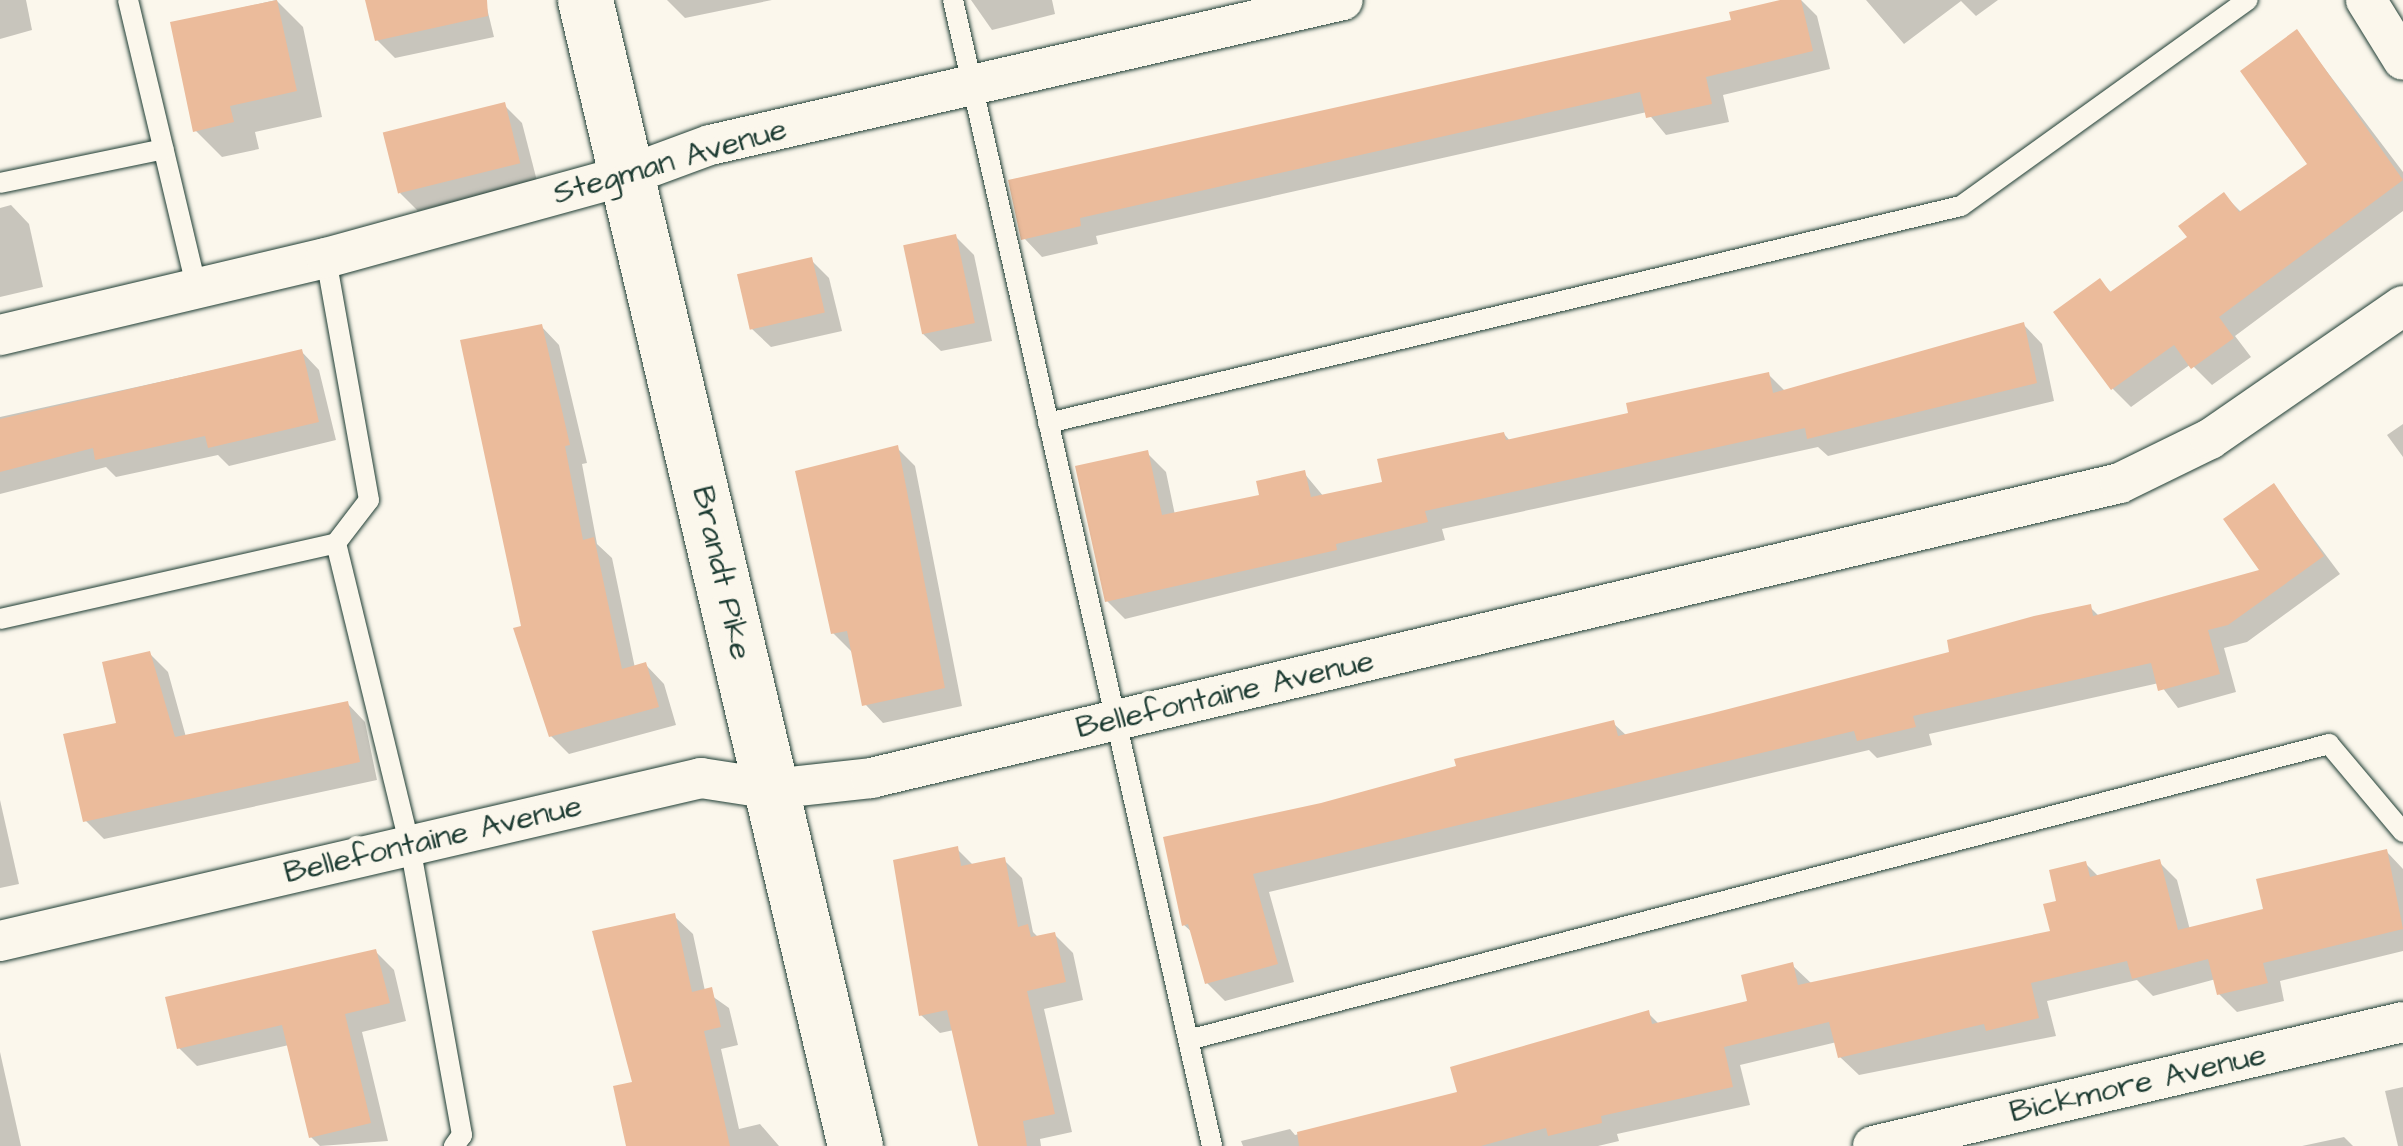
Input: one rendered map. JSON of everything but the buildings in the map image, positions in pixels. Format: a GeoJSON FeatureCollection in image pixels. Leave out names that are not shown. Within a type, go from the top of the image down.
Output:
{"type":"FeatureCollection","features":[{"type":"Feature","properties":{"kind":"main road","name":"Brandt Pike"},"geometry":{"type":"LineString","coordinates":[[585,0],[631,174],[855,1146]]}},
{"type":"Feature","properties":{"kind":"street","name":"Stegman Avenue"},"geometry":{"type":"LineString","coordinates":[[0,334],[326,258],[631,174],[710,145],[1343,0]]}},
{"type":"Feature","properties":{"kind":"street"},"geometry":{"type":"LineString","coordinates":[[2366,0],[2403,60]]}},
{"type":"Feature","properties":{"kind":"street","name":"Bellefontaine Avenue"},"geometry":{"type":"LineString","coordinates":[[0,941],[701,778],[772,789],[871,778],[2120,483],[2210,439],[2403,306]]}},
{"type":"Feature","properties":{"kind":"street","name":"Bickmore Avenue"},"geometry":{"type":"LineString","coordinates":[[1884,1145],[2403,1022]]}},
{"type":"Feature","properties":{"kind":"lane"},"geometry":{"type":"LineString","coordinates":[[128,0],[198,290]]}},
{"type":"Feature","properties":{"kind":"lane"},"geometry":{"type":"LineString","coordinates":[[953,0],[968,85],[1212,1146]]}},
{"type":"Feature","properties":{"kind":"lane"},"geometry":{"type":"LineString","coordinates":[[1048,423],[1961,206],[2248,0]]}},
{"type":"Feature","properties":{"kind":"lane"},"geometry":{"type":"LineString","coordinates":[[0,184],[164,150]]}},
{"type":"Feature","properties":{"kind":"lane"},"geometry":{"type":"LineString","coordinates":[[0,619],[336,543],[370,500],[326,258]]}},
{"type":"Feature","properties":{"kind":"lane"},"geometry":{"type":"LineString","coordinates":[[336,543],[410,846],[462,1135],[454,1146]]}},
{"type":"Feature","properties":{"kind":"lane"},"geometry":{"type":"LineString","coordinates":[[1188,1040],[2329,744],[2403,832]]}}]}
